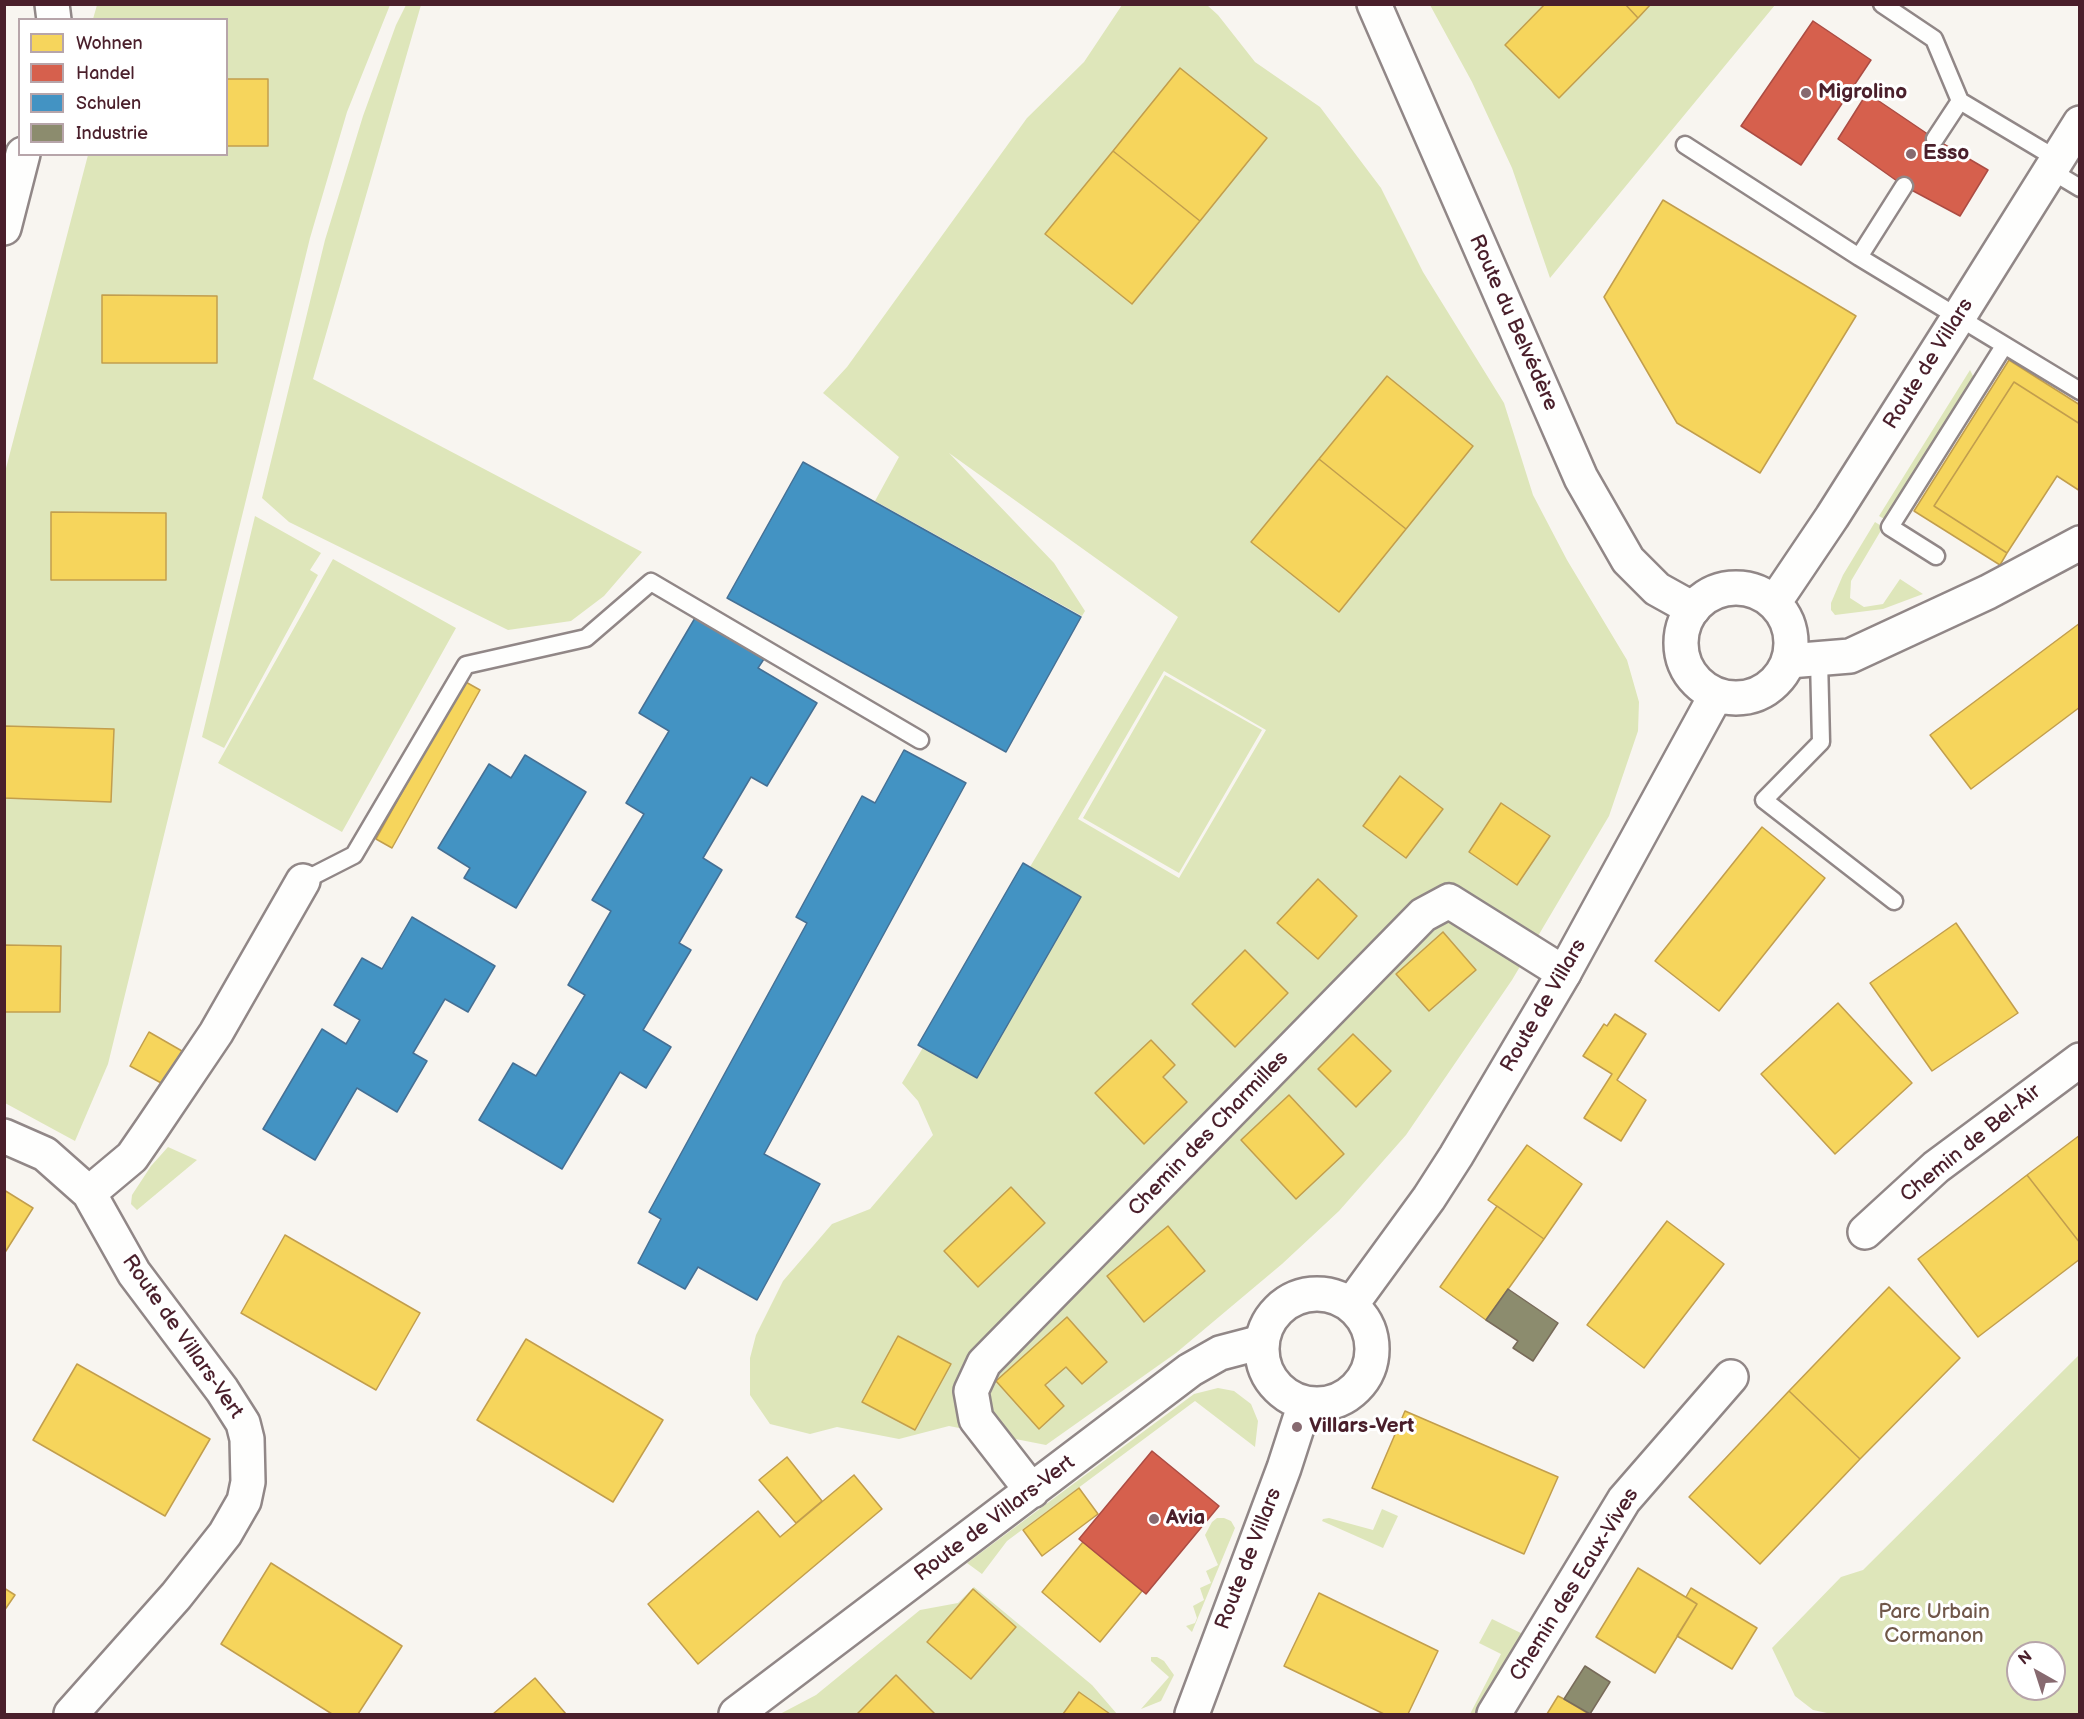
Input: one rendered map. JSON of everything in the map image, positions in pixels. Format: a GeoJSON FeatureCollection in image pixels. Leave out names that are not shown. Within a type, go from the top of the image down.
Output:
{"type":"FeatureCollection","features":[{"type":"Feature","properties":{"kind":"street","name":"Route du Belvédère"},"geometry":{"type":"LineString","coordinates":[[1374,4],[1581,478],[1628,560],[1657,589],[1693,609]]}},
{"type":"Feature","properties":{"kind":"street","name":"Route de Villars"},"geometry":{"type":"LineString","coordinates":[[1774,603],[1832,517],[1959,318],[2079,123]]}},
{"type":"Feature","properties":{"kind":"street"},"geometry":{"type":"LineString","coordinates":[[4,228],[22,156]]}},
{"type":"Feature","properties":{"kind":"street"},"geometry":{"type":"LineString","coordinates":[[1804,660],[1791,645],[1790,630],[1784,615],[1774,603],[1759,593],[1742,589],[1724,590],[1707,597],[1693,609],[1686,620],[1681,645],[1688,670],[1695,680],[1716,695],[1738,699],[1759,694],[1804,660],[1851,656],[1988,592],[2079,543]]}},
{"type":"Feature","properties":{"kind":"street","name":"Route de Villars"},"geometry":{"type":"LineString","coordinates":[[1351,1305],[1429,1198],[1456,1156],[1564,973],[1716,695]]}},
{"type":"Feature","properties":{"kind":"street"},"geometry":{"type":"LineString","coordinates":[[89,1193],[132,1157],[139,1147],[216,1033],[303,881]]}},
{"type":"Feature","properties":{"kind":"street","name":"Chemin des Charmilles"},"geometry":{"type":"LineString","coordinates":[[1032,1491],[976,1419],[971,1392],[984,1363],[1423,915],[1449,901],[1564,973]]}},
{"type":"Feature","properties":{"kind":"street","name":"Chemin de Bel-Air"},"geometry":{"type":"LineString","coordinates":[[1865,1232],[1936,1167],[2079,1060]]}},
{"type":"Feature","properties":{"kind":"street","name":"Route de Villars-Vert"},"geometry":{"type":"LineString","coordinates":[[4,1136],[45,1154],[89,1193],[134,1273],[222,1390],[243,1423],[248,1439],[248,1482],[244,1502],[225,1534],[176,1596],[72,1714]]}},
{"type":"Feature","properties":{"kind":"street"},"geometry":{"type":"LineString","coordinates":[[1315,1294],[1334,1296],[1351,1305],[1364,1318],[1371,1336],[1372,1354],[1368,1372],[1357,1388],[1342,1398],[1324,1404],[1305,1403],[1290,1397],[1277,1387],[1265,1366],[1262,1342],[1268,1323],[1280,1308],[1296,1298],[1315,1294]]}},
{"type":"Feature","properties":{"kind":"street","name":"Route de Villars-Vert"},"geometry":{"type":"LineString","coordinates":[[736,1714],[1190,1370],[1220,1353],[1262,1342]]}},
{"type":"Feature","properties":{"kind":"street","name":"Chemin des Eaux-Vives"},"geometry":{"type":"LineString","coordinates":[[1494,1714],[1624,1500],[1731,1377]]}},
{"type":"Feature","properties":{"kind":"street","name":"Route de Villars"},"geometry":{"type":"LineString","coordinates":[[1192,1714],[1280,1478],[1305,1403]]}},
{"type":"Feature","properties":{"kind":"lane"},"geometry":{"type":"LineString","coordinates":[[1882,4],[1934,39],[1960,101],[2054,165],[2079,188]]}},
{"type":"Feature","properties":{"kind":"lane"},"geometry":{"type":"LineString","coordinates":[[1935,139],[1960,101]]}},
{"type":"Feature","properties":{"kind":"lane"},"geometry":{"type":"LineString","coordinates":[[1685,145],[1859,257],[2079,391]]}},
{"type":"Feature","properties":{"kind":"lane"},"geometry":{"type":"LineString","coordinates":[[1859,257],[1904,186]]}},
{"type":"Feature","properties":{"kind":"lane"},"geometry":{"type":"LineString","coordinates":[[1936,556],[1890,527],[2004,346]]}},
{"type":"Feature","properties":{"kind":"lane"},"geometry":{"type":"LineString","coordinates":[[303,881],[354,855],[466,666],[586,638],[651,582],[920,740]]}},
{"type":"Feature","properties":{"kind":"lane"},"geometry":{"type":"LineString","coordinates":[[1804,660],[1821,742],[1764,800],[1894,901]]}},
{"type":"Feature","properties":{"kind":"green space"},"geometry":{"type":"Polygon","coordinates":[[[97,5],[390,5],[347,112],[310,238],[108,1064],[75,1141],[5,1103],[5,472],[88,156],[228,156],[228,18],[93,18],[97,5]]]}},
{"type":"Feature","properties":{"kind":"green space"},"geometry":{"type":"Polygon","coordinates":[[[406,5],[421,5],[313,379],[642,552],[604,596],[571,621],[508,630],[289,522],[262,498],[325,240],[363,116],[396,25],[406,5]]]}},
{"type":"Feature","properties":{"kind":"green space"},"geometry":{"type":"Polygon","coordinates":[[[1122,5],[1207,5],[1218,15],[1255,62],[1320,107],[1381,188],[1423,272],[1504,403],[1533,495],[1567,560],[1627,660],[1639,702],[1638,731],[1609,816],[1512,980],[1406,1135],[1339,1211],[1282,1264],[1176,1353],[1046,1445],[949,1426],[899,1439],[837,1427],[810,1434],[770,1424],[750,1395],[750,1358],[756,1335],[783,1281],[832,1224],[870,1209],[933,1135],[918,1101],[902,1083],[1178,617],[949,453],[1054,563],[1085,611],[1082,616],[875,501],[899,457],[823,393],[847,367],[1027,118],[1084,62],[1122,5]],[[1164,671],[1078,819],[1179,878],[1266,730],[1164,671]]]}},
{"type":"Feature","properties":{"kind":"green space"},"geometry":{"type":"Polygon","coordinates":[[[1430,5],[1775,5],[1550,278],[1512,168],[1472,82],[1430,5]]]}},
{"type":"Feature","properties":{"kind":"green space"},"geometry":{"type":"Polygon","coordinates":[[[1970,370],[1973,376],[1972,382],[1886,520],[1879,516],[1970,370]]]}},
{"type":"Feature","properties":{"kind":"green space"},"geometry":{"type":"Polygon","coordinates":[[[255,516],[321,553],[310,570],[318,575],[224,748],[202,737],[255,516]]]}},
{"type":"Feature","properties":{"kind":"green space"},"geometry":{"type":"Polygon","coordinates":[[[1875,522],[1883,527],[1851,581],[1850,598],[1864,607],[1883,604],[1900,579],[1923,594],[1883,609],[1835,615],[1831,610],[1831,603],[1843,575],[1875,522]]]}},
{"type":"Feature","properties":{"kind":"green space"},"geometry":{"type":"Polygon","coordinates":[[[333,559],[456,628],[342,832],[218,763],[333,559]]]}},
{"type":"Feature","properties":{"kind":"green space"},"geometry":{"type":"Polygon","coordinates":[[[1165,675],[1262,730],[1179,873],[1083,818],[1165,675]]]}},
{"type":"Feature","properties":{"kind":"green space"},"geometry":{"type":"Polygon","coordinates":[[[168,1147],[197,1160],[137,1210],[131,1204],[132,1195],[151,1166],[168,1147]]]}},
{"type":"Feature","properties":{"kind":"green space","name":"Parc Urbain Cormanon"},"geometry":{"type":"Polygon","coordinates":[[[2079,1355],[2079,1714],[1826,1714],[1813,1710],[1795,1696],[1772,1648],[1841,1577],[1863,1570],[2079,1355]]]}},
{"type":"Feature","properties":{"kind":"green space"},"geometry":{"type":"Polygon","coordinates":[[[1218,1388],[1234,1391],[1251,1404],[1258,1421],[1255,1447],[1195,1401],[1007,1541],[982,1574],[967,1563],[1194,1394],[1218,1388]]]}},
{"type":"Feature","properties":{"kind":"green space"},"geometry":{"type":"Polygon","coordinates":[[[1382,1509],[1398,1516],[1383,1548],[1322,1521],[1329,1518],[1373,1530],[1382,1509]]]}},
{"type":"Feature","properties":{"kind":"green space"},"geometry":{"type":"Polygon","coordinates":[[[1217,1518],[1231,1521],[1235,1528],[1192,1632],[1186,1626],[1195,1623],[1197,1618],[1193,1606],[1204,1600],[1200,1588],[1211,1583],[1206,1571],[1218,1565],[1205,1535],[1217,1518]]]}},
{"type":"Feature","properties":{"kind":"green space"},"geometry":{"type":"Polygon","coordinates":[[[974,1587],[1092,1685],[1117,1714],[780,1714],[816,1695],[920,1610],[958,1603],[974,1587]]]}},
{"type":"Feature","properties":{"kind":"green space"},"geometry":{"type":"Polygon","coordinates":[[[1492,1619],[1527,1636],[1481,1714],[1470,1714],[1501,1654],[1479,1643],[1492,1619]]]}},
{"type":"Feature","properties":{"kind":"green space"},"geometry":{"type":"Polygon","coordinates":[[[1151,1657],[1164,1661],[1174,1675],[1161,1701],[1141,1709],[1169,1677],[1151,1661],[1151,1657]]]}},
{"type":"Feature","properties":{"kind":"building: Wohnen"},"geometry":{"type":"Polygon","coordinates":[[[1545,4],[1625,4],[1638,18],[1559,98],[1505,45],[1545,4]]]}},
{"type":"Feature","properties":{"kind":"building: Wohnen"},"geometry":{"type":"Polygon","coordinates":[[[1625,4],[1651,4],[1638,18],[1625,4]]]}},
{"type":"Feature","properties":{"kind":"building: Wohnen"},"geometry":{"type":"Polygon","coordinates":[[[1180,68],[1267,138],[1200,221],[1113,151],[1180,68]]]}},
{"type":"Feature","properties":{"kind":"building: Wohnen"},"geometry":{"type":"Polygon","coordinates":[[[228,79],[268,79],[268,146],[228,146],[228,79]]]}},
{"type":"Feature","properties":{"kind":"building: Wohnen"},"geometry":{"type":"Polygon","coordinates":[[[1113,151],[1200,221],[1132,304],[1045,234],[1113,151]]]}},
{"type":"Feature","properties":{"kind":"building: Wohnen"},"geometry":{"type":"Polygon","coordinates":[[[1663,200],[1856,316],[1760,473],[1677,423],[1604,297],[1663,200]]]}},
{"type":"Feature","properties":{"kind":"building: Wohnen"},"geometry":{"type":"Polygon","coordinates":[[[102,295],[217,296],[217,363],[102,363],[102,295]]]}},
{"type":"Feature","properties":{"kind":"building: Wohnen"},"geometry":{"type":"Polygon","coordinates":[[[2009,360],[2080,405],[2080,424],[2014,382],[1934,506],[2007,553],[2000,565],[1914,511],[2009,360]]]}},
{"type":"Feature","properties":{"kind":"building: Wohnen"},"geometry":{"type":"Polygon","coordinates":[[[1387,376],[1473,446],[1406,529],[1319,459],[1387,376]]]}},
{"type":"Feature","properties":{"kind":"building: Wohnen"},"geometry":{"type":"Polygon","coordinates":[[[2014,382],[2080,424],[2080,491],[2057,476],[2007,553],[1934,506],[2014,382]]]}},
{"type":"Feature","properties":{"kind":"building: Wohnen"},"geometry":{"type":"Polygon","coordinates":[[[1319,459],[1406,529],[1339,612],[1251,542],[1319,459]]]}},
{"type":"Feature","properties":{"kind":"building: Wohnen"},"geometry":{"type":"Polygon","coordinates":[[[51,512],[166,513],[166,580],[51,580],[51,512]]]}},
{"type":"Feature","properties":{"kind":"building: Wohnen"},"geometry":{"type":"Polygon","coordinates":[[[2080,623],[2080,707],[1971,789],[1930,735],[2080,623]]]}},
{"type":"Feature","properties":{"kind":"building: Wohnen"},"geometry":{"type":"Polygon","coordinates":[[[464,681],[480,690],[392,848],[376,839],[464,681]]]}},
{"type":"Feature","properties":{"kind":"building: Wohnen"},"geometry":{"type":"Polygon","coordinates":[[[4,726],[114,729],[111,802],[4,798],[4,726]]]}},
{"type":"Feature","properties":{"kind":"building: Wohnen"},"geometry":{"type":"Polygon","coordinates":[[[1400,776],[1443,809],[1406,858],[1363,826],[1400,776]]]}},
{"type":"Feature","properties":{"kind":"building: Wohnen"},"geometry":{"type":"Polygon","coordinates":[[[1501,803],[1550,836],[1517,885],[1469,852],[1501,803]]]}},
{"type":"Feature","properties":{"kind":"building: Wohnen"},"geometry":{"type":"Polygon","coordinates":[[[1762,827],[1825,878],[1719,1011],[1655,961],[1762,827]]]}},
{"type":"Feature","properties":{"kind":"building: Wohnen"},"geometry":{"type":"Polygon","coordinates":[[[1318,879],[1357,916],[1318,959],[1277,923],[1318,879]]]}},
{"type":"Feature","properties":{"kind":"building: Wohnen"},"geometry":{"type":"Polygon","coordinates":[[[1956,923],[2018,1013],[1932,1071],[1870,983],[1956,923]]]}},
{"type":"Feature","properties":{"kind":"building: Wohnen"},"geometry":{"type":"Polygon","coordinates":[[[1443,932],[1476,970],[1429,1011],[1396,974],[1443,932]]]}},
{"type":"Feature","properties":{"kind":"building: Wohnen"},"geometry":{"type":"Polygon","coordinates":[[[4,945],[61,946],[60,1012],[4,1012],[4,945]]]}},
{"type":"Feature","properties":{"kind":"building: Wohnen"},"geometry":{"type":"Polygon","coordinates":[[[1245,950],[1288,993],[1235,1047],[1192,1004],[1245,950]]]}},
{"type":"Feature","properties":{"kind":"building: Wohnen"},"geometry":{"type":"Polygon","coordinates":[[[1838,1003],[1912,1083],[1835,1154],[1761,1074],[1838,1003]]]}},
{"type":"Feature","properties":{"kind":"building: Wohnen"},"geometry":{"type":"Polygon","coordinates":[[[1615,1014],[1646,1034],[1617,1080],[1646,1100],[1621,1141],[1584,1118],[1612,1074],[1583,1056],[1604,1024],[1607,1026],[1615,1014]]]}},
{"type":"Feature","properties":{"kind":"building: Wohnen"},"geometry":{"type":"Polygon","coordinates":[[[149,1032],[182,1051],[163,1084],[130,1066],[149,1032]]]}},
{"type":"Feature","properties":{"kind":"building: Wohnen"},"geometry":{"type":"Polygon","coordinates":[[[1353,1034],[1391,1071],[1356,1107],[1318,1069],[1353,1034]]]}},
{"type":"Feature","properties":{"kind":"building: Wohnen"},"geometry":{"type":"Polygon","coordinates":[[[1151,1040],[1175,1065],[1163,1077],[1187,1102],[1144,1144],[1095,1093],[1151,1040]]]}},
{"type":"Feature","properties":{"kind":"building: Wohnen"},"geometry":{"type":"Polygon","coordinates":[[[1289,1095],[1344,1154],[1296,1199],[1241,1140],[1289,1095]]]}},
{"type":"Feature","properties":{"kind":"building: Wohnen"},"geometry":{"type":"Polygon","coordinates":[[[2080,1135],[2080,1243],[2027,1175],[2080,1135]]]}},
{"type":"Feature","properties":{"kind":"building: Wohnen"},"geometry":{"type":"Polygon","coordinates":[[[1527,1145],[1582,1184],[1544,1239],[1488,1200],[1527,1145]]]}},
{"type":"Feature","properties":{"kind":"building: Wohnen"},"geometry":{"type":"Polygon","coordinates":[[[2027,1175],[2080,1243],[2080,1259],[1978,1337],[1918,1259],[2027,1175]]]}},
{"type":"Feature","properties":{"kind":"building: Wohnen"},"geometry":{"type":"Polygon","coordinates":[[[1011,1187],[1045,1223],[978,1287],[944,1251],[1011,1187]]]}},
{"type":"Feature","properties":{"kind":"building: Wohnen"},"geometry":{"type":"Polygon","coordinates":[[[4,1190],[33,1208],[4,1254],[4,1190]]]}},
{"type":"Feature","properties":{"kind":"building: Wohnen"},"geometry":{"type":"Polygon","coordinates":[[[1497,1206],[1544,1239],[1486,1320],[1440,1287],[1497,1206]]]}},
{"type":"Feature","properties":{"kind":"building: Wohnen"},"geometry":{"type":"Polygon","coordinates":[[[1667,1221],[1724,1264],[1644,1368],[1587,1325],[1667,1221]]]}},
{"type":"Feature","properties":{"kind":"building: Wohnen"},"geometry":{"type":"Polygon","coordinates":[[[1168,1226],[1205,1271],[1144,1322],[1107,1276],[1168,1226]]]}},
{"type":"Feature","properties":{"kind":"building: Wohnen"},"geometry":{"type":"Polygon","coordinates":[[[285,1235],[420,1313],[376,1390],[241,1313],[285,1235]]]}},
{"type":"Feature","properties":{"kind":"building: Wohnen"},"geometry":{"type":"Polygon","coordinates":[[[1889,1287],[1960,1358],[1860,1459],[1789,1391],[1889,1287]]]}},
{"type":"Feature","properties":{"kind":"building: Wohnen"},"geometry":{"type":"Polygon","coordinates":[[[1067,1317],[1107,1362],[1082,1384],[1066,1367],[1045,1385],[1064,1406],[1039,1429],[996,1381],[1067,1317]]]}},
{"type":"Feature","properties":{"kind":"building: Wohnen"},"geometry":{"type":"Polygon","coordinates":[[[898,1336],[951,1364],[915,1430],[862,1402],[898,1336]]]}},
{"type":"Feature","properties":{"kind":"building: Wohnen"},"geometry":{"type":"Polygon","coordinates":[[[526,1339],[663,1420],[613,1502],[477,1420],[526,1339]]]}},
{"type":"Feature","properties":{"kind":"building: Wohnen"},"geometry":{"type":"Polygon","coordinates":[[[77,1364],[210,1439],[165,1516],[33,1440],[77,1364]]]}},
{"type":"Feature","properties":{"kind":"building: Wohnen"},"geometry":{"type":"Polygon","coordinates":[[[1789,1391],[1860,1459],[1760,1564],[1689,1497],[1789,1391]]]}},
{"type":"Feature","properties":{"kind":"building: Wohnen"},"geometry":{"type":"Polygon","coordinates":[[[1405,1411],[1558,1477],[1524,1554],[1372,1488],[1405,1411]]]}},
{"type":"Feature","properties":{"kind":"building: Wohnen"},"geometry":{"type":"Polygon","coordinates":[[[787,1457],[822,1501],[796,1523],[759,1480],[787,1457]]]}},
{"type":"Feature","properties":{"kind":"building: Wohnen"},"geometry":{"type":"Polygon","coordinates":[[[854,1475],[882,1509],[698,1664],[648,1604],[758,1511],[780,1537],[854,1475]]]}},
{"type":"Feature","properties":{"kind":"building: Wohnen"},"geometry":{"type":"Polygon","coordinates":[[[1079,1488],[1098,1514],[1042,1556],[1023,1530],[1079,1488]]]}},
{"type":"Feature","properties":{"kind":"building: Wohnen"},"geometry":{"type":"Polygon","coordinates":[[[1083,1542],[1142,1591],[1100,1642],[1042,1592],[1083,1542]]]}},
{"type":"Feature","properties":{"kind":"building: Wohnen"},"geometry":{"type":"Polygon","coordinates":[[[271,1563],[402,1646],[358,1714],[332,1714],[221,1644],[271,1563]]]}},
{"type":"Feature","properties":{"kind":"building: Wohnen"},"geometry":{"type":"Polygon","coordinates":[[[1638,1568],[1697,1604],[1655,1673],[1596,1637],[1638,1568]]]}},
{"type":"Feature","properties":{"kind":"building: Wohnen"},"geometry":{"type":"Polygon","coordinates":[[[4,1588],[15,1595],[4,1611],[4,1588]]]}},
{"type":"Feature","properties":{"kind":"building: Wohnen"},"geometry":{"type":"Polygon","coordinates":[[[1691,1588],[1757,1628],[1732,1669],[1677,1636],[1697,1604],[1686,1597],[1691,1588]]]}},
{"type":"Feature","properties":{"kind":"building: Wohnen"},"geometry":{"type":"Polygon","coordinates":[[[973,1589],[1016,1627],[971,1679],[927,1642],[973,1589]]]}},
{"type":"Feature","properties":{"kind":"building: Wohnen"},"geometry":{"type":"Polygon","coordinates":[[[1319,1593],[1438,1651],[1408,1714],[1384,1714],[1284,1666],[1319,1593]]]}},
{"type":"Feature","properties":{"kind":"building: Wohnen"},"geometry":{"type":"Polygon","coordinates":[[[896,1675],[935,1714],[857,1714],[896,1675]]]}},
{"type":"Feature","properties":{"kind":"building: Wohnen"},"geometry":{"type":"Polygon","coordinates":[[[535,1678],[566,1714],[493,1714],[535,1678]]]}},
{"type":"Feature","properties":{"kind":"building: Wohnen"},"geometry":{"type":"Polygon","coordinates":[[[1079,1692],[1110,1714],[1063,1714],[1079,1692]]]}},
{"type":"Feature","properties":{"kind":"building: Wohnen"},"geometry":{"type":"Polygon","coordinates":[[[1558,1696],[1564,1699],[1589,1714],[1547,1714],[1558,1696]]]}},
{"type":"Feature","properties":{"kind":"building: Handel","name":"Migrolino"},"geometry":{"type":"Polygon","coordinates":[[[1813,21],[1871,60],[1801,165],[1741,126],[1813,21]]]}},
{"type":"Feature","properties":{"kind":"building: Handel","name":"Esso"},"geometry":{"type":"Polygon","coordinates":[[[1867,93],[1935,139],[1988,170],[1960,216],[1904,186],[1838,139],[1867,93]]]}},
{"type":"Feature","properties":{"kind":"building: Handel"},"geometry":{"type":"Polygon","coordinates":[[[1152,1451],[1219,1506],[1146,1594],[1079,1539],[1152,1451]]]}},
{"type":"Feature","properties":{"kind":"building: Schulen"},"geometry":{"type":"Polygon","coordinates":[[[803,462],[1081,617],[1006,752],[727,598],[803,462]]]}},
{"type":"Feature","properties":{"kind":"building: Schulen"},"geometry":{"type":"Polygon","coordinates":[[[695,618],[764,659],[758,668],[817,703],[767,786],[751,777],[703,858],[722,870],[679,943],[691,950],[643,1030],[671,1047],[646,1088],[620,1072],[562,1169],[479,1120],[513,1063],[536,1076],[585,995],[568,985],[611,911],[592,900],[644,814],[626,803],[669,731],[639,713],[695,618]]]}},
{"type":"Feature","properties":{"kind":"building: Schulen"},"geometry":{"type":"Polygon","coordinates":[[[904,750],[966,783],[764,1154],[820,1184],[757,1300],[698,1267],[685,1289],[638,1263],[661,1219],[649,1212],[807,923],[796,917],[862,796],[875,803],[904,750]]]}},
{"type":"Feature","properties":{"kind":"building: Schulen"},"geometry":{"type":"Polygon","coordinates":[[[525,755],[586,792],[516,908],[464,878],[470,868],[438,848],[489,764],[511,778],[525,755]]]}},
{"type":"Feature","properties":{"kind":"building: Schulen"},"geometry":{"type":"Polygon","coordinates":[[[1023,863],[1081,897],[977,1078],[918,1045],[1023,863]]]}},
{"type":"Feature","properties":{"kind":"building: Schulen"},"geometry":{"type":"Polygon","coordinates":[[[412,917],[495,966],[468,1012],[445,999],[413,1053],[427,1061],[397,1112],[357,1088],[315,1160],[263,1129],[322,1029],[346,1044],[360,1020],[334,1005],[362,958],[382,969],[412,917]]]}},
{"type":"Feature","properties":{"kind":"building: Industrie"},"geometry":{"type":"Polygon","coordinates":[[[1508,1289],[1558,1323],[1533,1361],[1513,1348],[1518,1341],[1486,1320],[1508,1289]]]}},
{"type":"Feature","properties":{"kind":"building: Industrie"},"geometry":{"type":"Polygon","coordinates":[[[1585,1666],[1610,1682],[1590,1714],[1564,1699],[1585,1666]]]}},
{"type":"Feature","properties":{"kind":"place","name":"Migrolino"},"geometry":{"type":"Point","coordinates":[1806,93]}},
{"type":"Feature","properties":{"kind":"place","name":"Esso"},"geometry":{"type":"Point","coordinates":[1911,154]}},
{"type":"Feature","properties":{"kind":"place","name":"Villars-Vert"},"geometry":{"type":"Point","coordinates":[1297,1427]}},
{"type":"Feature","properties":{"kind":"place","name":"Avia"},"geometry":{"type":"Point","coordinates":[1154,1519]}}]}
